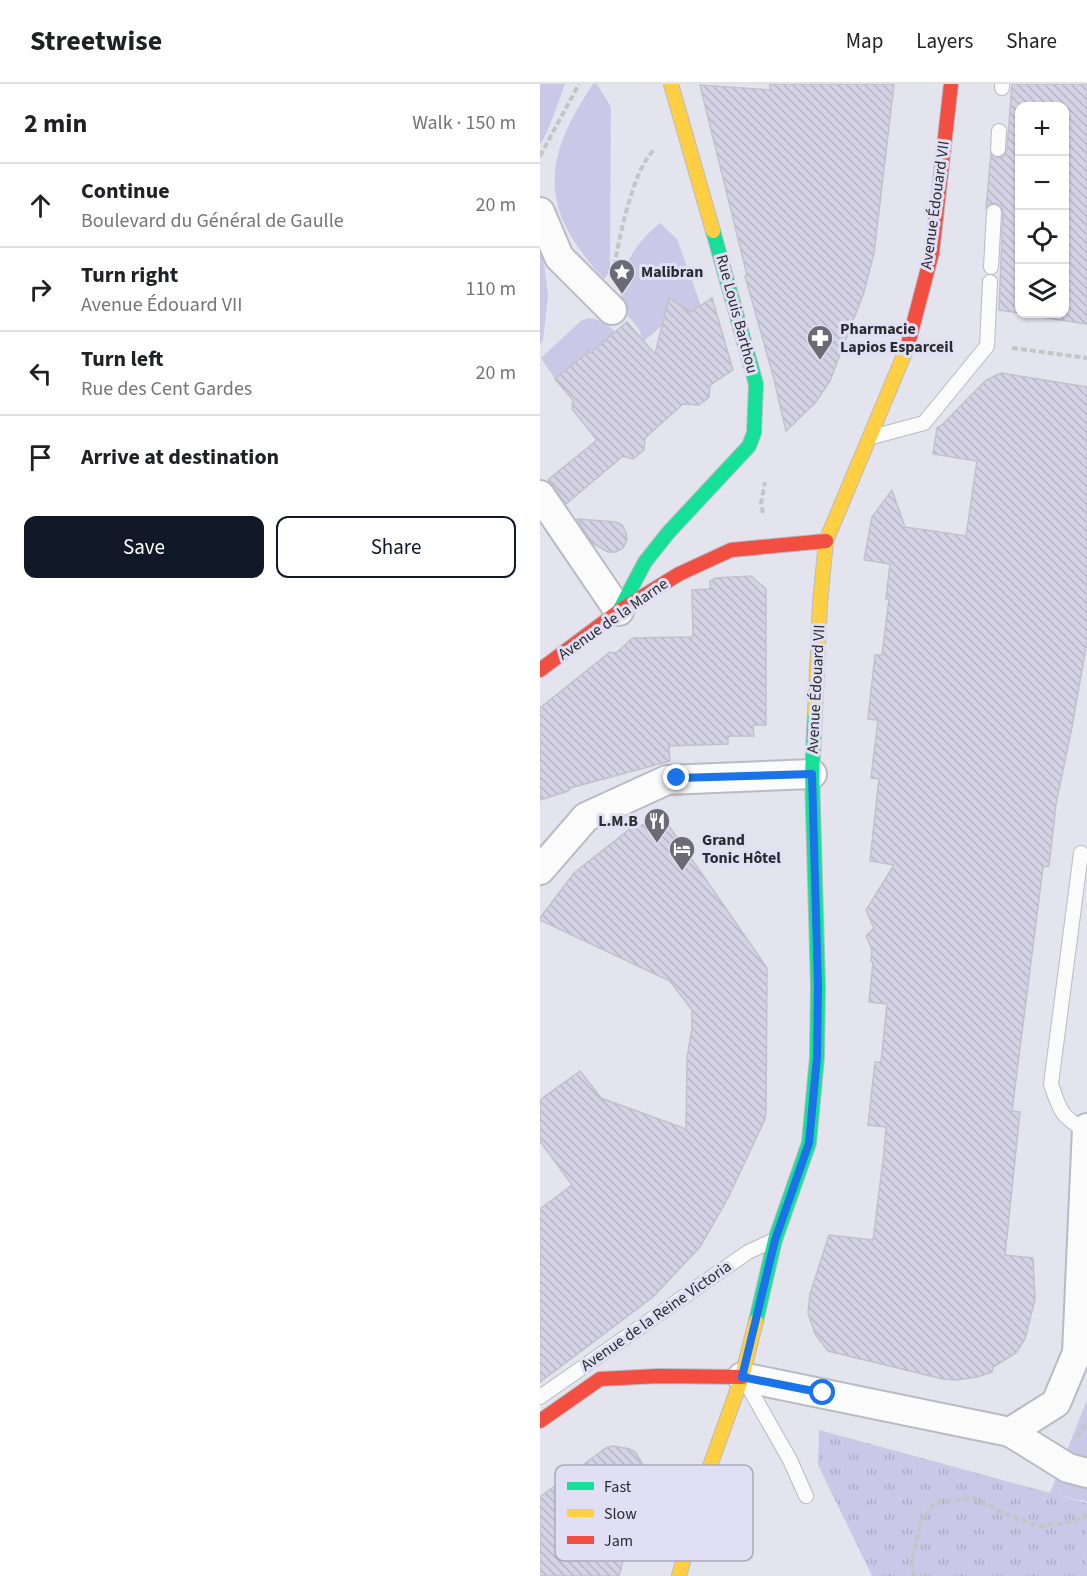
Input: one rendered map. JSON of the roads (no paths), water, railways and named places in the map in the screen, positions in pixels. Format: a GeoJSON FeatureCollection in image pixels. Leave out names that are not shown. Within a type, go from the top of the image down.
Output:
{"type":"FeatureCollection","features":[{"type":"Feature","properties":{"kind":"main road","name":"Rue Louis Barthou"},"geometry":{"type":"LineString","coordinates":[[619,611],[645,562],[668,533],[749,446],[754,433],[756,384],[671,84]]}},
{"type":"Feature","properties":{"kind":"main road","name":"Avenue Édouard VII"},"geometry":{"type":"LineString","coordinates":[[710,1465],[742,1377],[775,1240],[809,1143],[817,1057],[818,986],[812,774],[820,603],[826,541],[906,353],[932,253],[951,84]]}},
{"type":"Feature","properties":{"kind":"main road","name":"Avenue de la Marne"},"geometry":{"type":"LineString","coordinates":[[540,670],[619,611],[679,573],[731,550],[826,541]]}},
{"type":"Feature","properties":{"kind":"main road"},"geometry":{"type":"LineString","coordinates":[[540,1421],[600,1379],[659,1376],[742,1377]]}},
{"type":"Feature","properties":{"kind":"main road","name":"Avenue Édouard VII"},"geometry":{"type":"LineString","coordinates":[[679,1576],[683,1561]]}},
{"type":"Feature","properties":{"kind":"street"},"geometry":{"type":"LineString","coordinates":[[540,212],[559,257],[612,310]]}},
{"type":"Feature","properties":{"kind":"street"},"geometry":{"type":"LineString","coordinates":[[540,495],[619,611]]}},
{"type":"Feature","properties":{"kind":"street"},"geometry":{"type":"LineString","coordinates":[[540,870],[586,817],[667,780],[812,774]]}},
{"type":"Feature","properties":{"kind":"street"},"geometry":{"type":"LineString","coordinates":[[1010,1432],[1056,1403],[1077,1353],[1087,1130]]}},
{"type":"Feature","properties":{"kind":"street"},"geometry":{"type":"LineString","coordinates":[[742,1377],[1010,1432],[1068,1468],[1087,1473]]}},
{"type":"Feature","properties":{"kind":"lane"},"geometry":{"type":"LineString","coordinates":[[998,148],[999,131]]}},
{"type":"Feature","properties":{"kind":"lane"},"geometry":{"type":"LineString","coordinates":[[991,267],[994,212]]}},
{"type":"Feature","properties":{"kind":"lane"},"geometry":{"type":"LineString","coordinates":[[870,438],[924,423],[987,346],[990,282]]}},
{"type":"Feature","properties":{"kind":"lane"},"geometry":{"type":"LineString","coordinates":[[1081,853],[1052,1084],[1059,1106],[1069,1121],[1087,1130]]}},
{"type":"Feature","properties":{"kind":"lane","name":"Avenue de la Reine Victoria"},"geometry":{"type":"LineString","coordinates":[[540,1397],[748,1252],[775,1240]]}},
{"type":"Feature","properties":{"kind":"lane"},"geometry":{"type":"LineString","coordinates":[[742,1377],[790,1460],[806,1496]]}},
{"type":"Feature","properties":{"kind":"place","name":"Malibran"},"geometry":{"type":"Point","coordinates":[622,295]}},
{"type":"Feature","properties":{"kind":"place","name":"Pharmacie Lapios Esparceil"},"geometry":{"type":"Point","coordinates":[820,361]}},
{"type":"Feature","properties":{"kind":"place","name":"L.M.B"},"geometry":{"type":"Point","coordinates":[657,844]}},
{"type":"Feature","properties":{"kind":"place","name":"Grand Tonic Hôtel"},"geometry":{"type":"Point","coordinates":[682,872]}}]}
